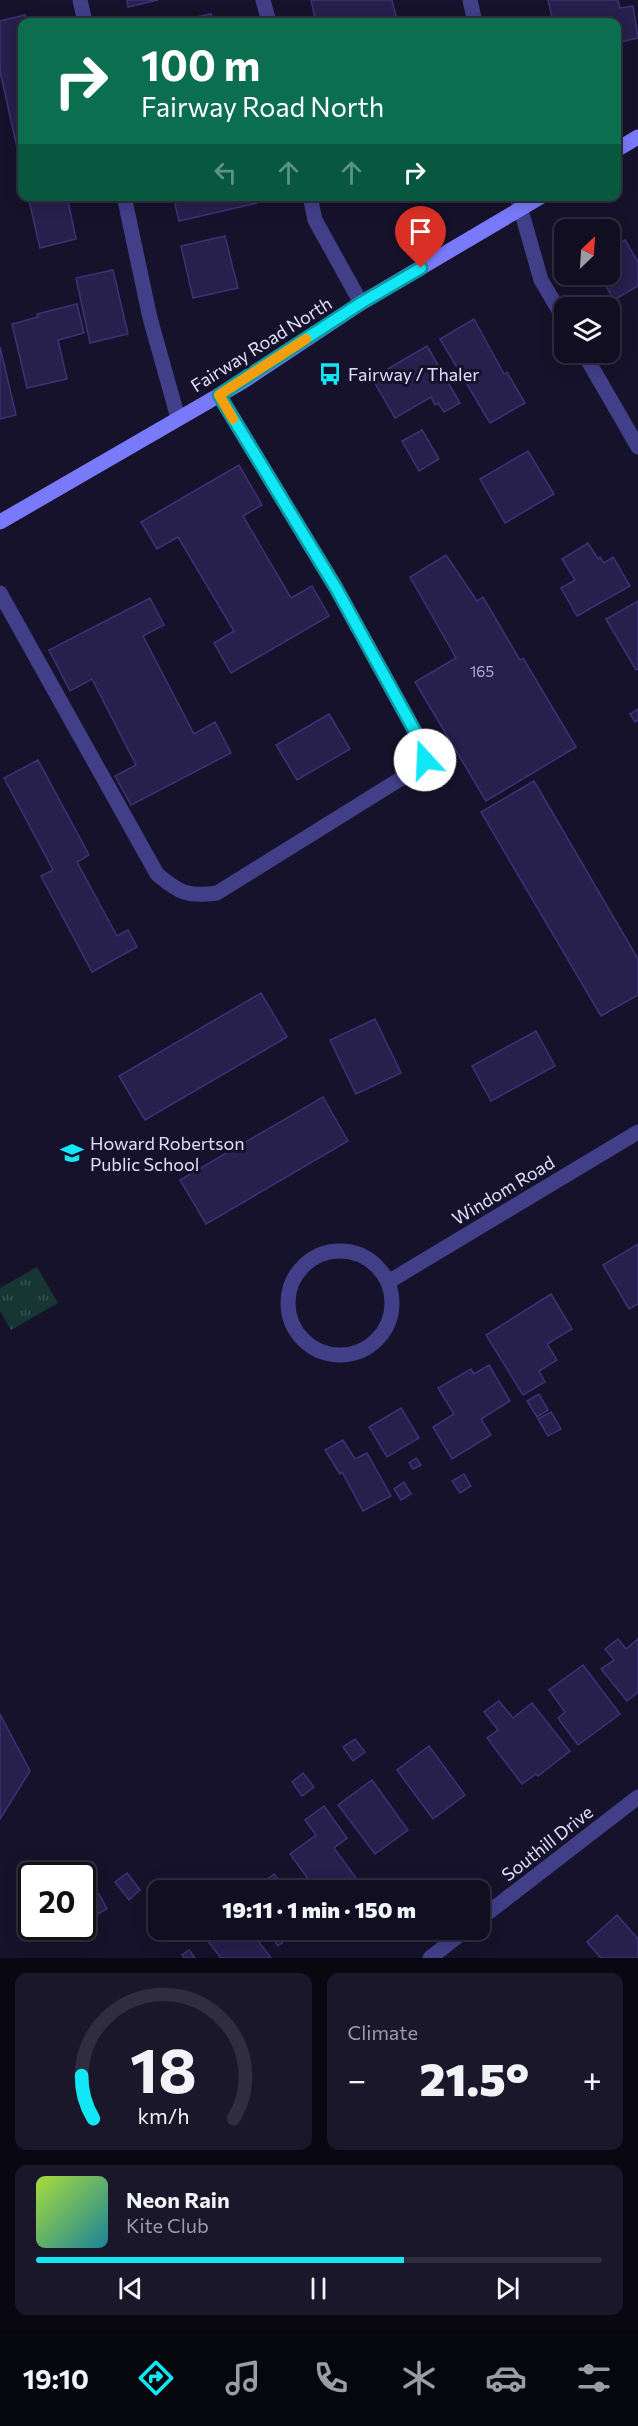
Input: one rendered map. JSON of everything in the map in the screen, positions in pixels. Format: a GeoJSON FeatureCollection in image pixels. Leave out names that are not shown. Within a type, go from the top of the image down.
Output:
{"type":"FeatureCollection","features":[{"type":"Feature","properties":{"kind":"main road"},"geometry":{"type":"LineString","coordinates":[[621,147],[638,137]]}},
{"type":"Feature","properties":{"kind":"main road","name":"Fairway Road North"},"geometry":{"type":"LineString","coordinates":[[0,522],[219,395],[519,203]]}},
{"type":"Feature","properties":{"kind":"street"},"geometry":{"type":"LineString","coordinates":[[81,0],[84,18]]}},
{"type":"Feature","properties":{"kind":"street"},"geometry":{"type":"LineString","coordinates":[[263,0],[268,18]]}},
{"type":"Feature","properties":{"kind":"street"},"geometry":{"type":"LineString","coordinates":[[470,0],[474,18]]}},
{"type":"Feature","properties":{"kind":"street"},"geometry":{"type":"LineString","coordinates":[[125,201],[150,318],[178,418]]}},
{"type":"Feature","properties":{"kind":"street"},"geometry":{"type":"LineString","coordinates":[[311,201],[315,220],[361,303]]}},
{"type":"Feature","properties":{"kind":"street"},"geometry":{"type":"LineString","coordinates":[[519,203],[541,280],[554,302]]}},
{"type":"Feature","properties":{"kind":"street"},"geometry":{"type":"LineString","coordinates":[[589,363],[638,447]]}},
{"type":"Feature","properties":{"kind":"street"},"geometry":{"type":"LineString","coordinates":[[0,593],[157,874],[172,887],[195,897],[217,893],[418,768],[425,760],[423,746],[336,588],[219,395]]}},
{"type":"Feature","properties":{"kind":"street","name":"Windom Road"},"geometry":{"type":"LineString","coordinates":[[388,1282],[638,1132]]}},
{"type":"Feature","properties":{"kind":"street"},"geometry":{"type":"LineString","coordinates":[[345,1250],[363,1255],[378,1266],[388,1282],[393,1299],[391,1317],[383,1334],[370,1347],[357,1353],[339,1356],[320,1352],[303,1341],[288,1315],[287,1297],[298,1270],[311,1258],[328,1251],[345,1250]]}},
{"type":"Feature","properties":{"kind":"street","name":"Southill Drive"},"geometry":{"type":"LineString","coordinates":[[490,1911],[638,1797]]}},
{"type":"Feature","properties":{"kind":"street"},"geometry":{"type":"LineString","coordinates":[[430,1958],[453,1940]]}},
{"type":"Feature","properties":{"kind":"green space"},"geometry":{"type":"Polygon","coordinates":[[[37,1267],[58,1303],[11,1330],[0,1311],[0,1288],[37,1267]]]}},
{"type":"Feature","properties":{"kind":"building"},"geometry":{"type":"Polygon","coordinates":[[[127,0],[158,0],[128,7],[127,0]]]}},
{"type":"Feature","properties":{"kind":"building"},"geometry":{"type":"Polygon","coordinates":[[[311,0],[392,0],[396,16],[386,18],[315,18],[311,0]]]}},
{"type":"Feature","properties":{"kind":"building"},"geometry":{"type":"Polygon","coordinates":[[[548,0],[618,0],[620,8],[633,6],[638,38],[621,42],[621,18],[550,18],[552,17],[548,0]]]}},
{"type":"Feature","properties":{"kind":"building"},"geometry":{"type":"Polygon","coordinates":[[[211,14],[212,18],[192,18],[211,14]]]}},
{"type":"Feature","properties":{"kind":"building"},"geometry":{"type":"Polygon","coordinates":[[[25,15],[26,18],[18,18],[18,152],[0,71],[0,21],[25,15]]]}},
{"type":"Feature","properties":{"kind":"building"},"geometry":{"type":"Polygon","coordinates":[[[29,201],[68,201],[76,239],[40,248],[29,201]]]}},
{"type":"Feature","properties":{"kind":"building"},"geometry":{"type":"Polygon","coordinates":[[[174,201],[257,201],[257,203],[179,221],[174,201]]]}},
{"type":"Feature","properties":{"kind":"building"},"geometry":{"type":"Polygon","coordinates":[[[225,236],[238,288],[193,298],[181,246],[225,236]]]}},
{"type":"Feature","properties":{"kind":"building"},"geometry":{"type":"Polygon","coordinates":[[[625,240],[638,262],[638,286],[619,297],[612,297],[605,285],[620,285],[620,243],[625,240]]]}},
{"type":"Feature","properties":{"kind":"building"},"geometry":{"type":"Polygon","coordinates":[[[113,270],[128,334],[90,343],[76,278],[113,270]]]}},
{"type":"Feature","properties":{"kind":"building"},"geometry":{"type":"Polygon","coordinates":[[[77,304],[84,333],[58,340],[67,379],[27,388],[12,324],[38,317],[37,314],[77,304]]]}},
{"type":"Feature","properties":{"kind":"building"},"geometry":{"type":"Polygon","coordinates":[[[474,319],[504,374],[507,372],[525,403],[490,423],[440,339],[474,319]]]}},
{"type":"Feature","properties":{"kind":"building"},"geometry":{"type":"Polygon","coordinates":[[[427,346],[460,403],[444,412],[438,403],[435,405],[431,397],[395,418],[372,378],[427,346]]]}},
{"type":"Feature","properties":{"kind":"building"},"geometry":{"type":"Polygon","coordinates":[[[0,347],[16,415],[0,419],[0,347]]]}},
{"type":"Feature","properties":{"kind":"building"},"geometry":{"type":"Polygon","coordinates":[[[422,430],[439,459],[419,471],[402,441],[422,430]]]}},
{"type":"Feature","properties":{"kind":"building"},"geometry":{"type":"Polygon","coordinates":[[[528,451],[554,494],[505,523],[480,479],[528,451]]]}},
{"type":"Feature","properties":{"kind":"building"},"geometry":{"type":"Polygon","coordinates":[[[239,465],[262,505],[243,516],[291,598],[312,586],[329,616],[231,673],[214,643],[234,631],[178,537],[157,549],[141,522],[239,465]]]}},
{"type":"Feature","properties":{"kind":"building"},"geometry":{"type":"Polygon","coordinates":[[[588,543],[598,559],[600,557],[604,563],[613,557],[630,586],[577,616],[561,588],[575,580],[562,559],[588,543]]]}},
{"type":"Feature","properties":{"kind":"building"},"geometry":{"type":"Polygon","coordinates":[[[446,555],[477,601],[483,597],[520,660],[523,658],[576,747],[486,801],[415,682],[456,658],[410,577],[446,555]]]}},
{"type":"Feature","properties":{"kind":"building"},"geometry":{"type":"Polygon","coordinates":[[[150,598],[164,625],[143,636],[194,734],[215,722],[231,753],[131,805],[115,776],[136,765],[92,679],[70,691],[49,650],[150,598]]]}},
{"type":"Feature","properties":{"kind":"building"},"geometry":{"type":"Polygon","coordinates":[[[638,601],[638,669],[636,670],[606,619],[638,601]]]}},
{"type":"Feature","properties":{"kind":"building"},"geometry":{"type":"Polygon","coordinates":[[[638,709],[638,720],[635,722],[630,714],[638,709]]]}},
{"type":"Feature","properties":{"kind":"building"},"geometry":{"type":"Polygon","coordinates":[[[329,714],[350,749],[297,780],[276,745],[329,714]]]}},
{"type":"Feature","properties":{"kind":"building"},"geometry":{"type":"Polygon","coordinates":[[[38,760],[89,855],[77,862],[117,936],[128,930],[137,947],[92,972],[41,876],[53,870],[4,778],[38,760]]]}},
{"type":"Feature","properties":{"kind":"building"},"geometry":{"type":"Polygon","coordinates":[[[534,781],[638,959],[638,995],[601,1016],[481,812],[534,781]]]}},
{"type":"Feature","properties":{"kind":"building"},"geometry":{"type":"Polygon","coordinates":[[[261,993],[287,1037],[145,1120],[119,1076],[261,993]]]}},
{"type":"Feature","properties":{"kind":"building"},"geometry":{"type":"Polygon","coordinates":[[[375,1019],[401,1073],[356,1094],[330,1040],[375,1019]]]}},
{"type":"Feature","properties":{"kind":"building"},"geometry":{"type":"Polygon","coordinates":[[[536,1031],[555,1066],[491,1101],[472,1066],[536,1031]]]}},
{"type":"Feature","properties":{"kind":"building"},"geometry":{"type":"Polygon","coordinates":[[[323,1097],[348,1141],[206,1224],[180,1180],[323,1097]]]}},
{"type":"Feature","properties":{"kind":"building"},"geometry":{"type":"Polygon","coordinates":[[[638,1244],[638,1304],[629,1309],[603,1265],[638,1244]]]}},
{"type":"Feature","properties":{"kind":"building"},"geometry":{"type":"Polygon","coordinates":[[[551,1294],[572,1329],[547,1344],[557,1360],[539,1371],[545,1382],[523,1395],[486,1335],[551,1294]]]}},
{"type":"Feature","properties":{"kind":"building"},"geometry":{"type":"Polygon","coordinates":[[[489,1365],[510,1401],[481,1419],[491,1435],[452,1459],[433,1427],[454,1414],[438,1388],[471,1369],[474,1374],[489,1365]]]}},
{"type":"Feature","properties":{"kind":"building"},"geometry":{"type":"Polygon","coordinates":[[[539,1394],[548,1410],[537,1417],[527,1401],[539,1394]]]}},
{"type":"Feature","properties":{"kind":"building"},"geometry":{"type":"Polygon","coordinates":[[[401,1408],[419,1438],[387,1457],[369,1427],[401,1408]]]}},
{"type":"Feature","properties":{"kind":"building"},"geometry":{"type":"Polygon","coordinates":[[[551,1412],[561,1429],[548,1436],[538,1419],[551,1412]]]}},
{"type":"Feature","properties":{"kind":"building"},"geometry":{"type":"Polygon","coordinates":[[[343,1440],[355,1459],[367,1453],[391,1496],[363,1511],[342,1472],[340,1474],[325,1450],[343,1440]]]}},
{"type":"Feature","properties":{"kind":"building"},"geometry":{"type":"Polygon","coordinates":[[[416,1458],[421,1465],[413,1469],[409,1463],[416,1458]]]}},
{"type":"Feature","properties":{"kind":"building"},"geometry":{"type":"Polygon","coordinates":[[[464,1474],[471,1486],[460,1493],[452,1481],[464,1474]]]}},
{"type":"Feature","properties":{"kind":"building"},"geometry":{"type":"Polygon","coordinates":[[[404,1482],[411,1494],[401,1500],[394,1489],[404,1482]]]}},
{"type":"Feature","properties":{"kind":"building"},"geometry":{"type":"Polygon","coordinates":[[[618,1639],[626,1649],[638,1639],[638,1692],[627,1701],[601,1669],[614,1660],[605,1649],[618,1639]]]}},
{"type":"Feature","properties":{"kind":"building"},"geometry":{"type":"Polygon","coordinates":[[[583,1665],[620,1714],[578,1745],[558,1718],[565,1712],[549,1690],[583,1665]]]}},
{"type":"Feature","properties":{"kind":"building"},"geometry":{"type":"Polygon","coordinates":[[[499,1701],[513,1718],[532,1703],[570,1751],[538,1776],[536,1774],[522,1784],[487,1738],[498,1730],[484,1712],[499,1701]]]}},
{"type":"Feature","properties":{"kind":"building"},"geometry":{"type":"Polygon","coordinates":[[[0,1714],[30,1771],[0,1819],[0,1714]]]}},
{"type":"Feature","properties":{"kind":"building"},"geometry":{"type":"Polygon","coordinates":[[[355,1739],[365,1752],[353,1761],[343,1747],[355,1739]]]}},
{"type":"Feature","properties":{"kind":"building"},"geometry":{"type":"Polygon","coordinates":[[[429,1746],[465,1795],[433,1819],[397,1770],[429,1746]]]}},
{"type":"Feature","properties":{"kind":"building"},"geometry":{"type":"Polygon","coordinates":[[[303,1773],[314,1787],[302,1796],[292,1782],[303,1773]]]}},
{"type":"Feature","properties":{"kind":"building"},"geometry":{"type":"Polygon","coordinates":[[[372,1780],[408,1830],[375,1854],[338,1805],[372,1780]]]}},
{"type":"Feature","properties":{"kind":"building"},"geometry":{"type":"Polygon","coordinates":[[[324,1806],[347,1838],[334,1848],[358,1880],[309,1880],[290,1854],[316,1835],[305,1820],[324,1806]]]}},
{"type":"Feature","properties":{"kind":"building"},"geometry":{"type":"Polygon","coordinates":[[[127,1873],[140,1890],[129,1900],[115,1882],[127,1873]]]}},
{"type":"Feature","properties":{"kind":"building"},"geometry":{"type":"Polygon","coordinates":[[[274,1874],[279,1880],[266,1880],[274,1874]]]}},
{"type":"Feature","properties":{"kind":"building"},"geometry":{"type":"Polygon","coordinates":[[[99,1894],[107,1909],[96,1915],[96,1895],[99,1894]]]}},
{"type":"Feature","properties":{"kind":"building"},"geometry":{"type":"Polygon","coordinates":[[[617,1915],[638,1939],[638,1958],[601,1958],[587,1942],[617,1915]]]}},
{"type":"Feature","properties":{"kind":"building"},"geometry":{"type":"Polygon","coordinates":[[[207,1940],[257,1940],[271,1958],[221,1958],[207,1940]]]}},
{"type":"Feature","properties":{"kind":"building"},"geometry":{"type":"Polygon","coordinates":[[[273,1940],[285,1940],[278,1946],[273,1940]]]}},
{"type":"Feature","properties":{"kind":"building"},"geometry":{"type":"Polygon","coordinates":[[[189,1950],[195,1958],[184,1958],[182,1955],[189,1950]]]}},
{"type":"Feature","properties":{"kind":"slow traffic"},"geometry":{"type":"LineString","coordinates":[[233,419],[219,395],[306,339]]}},
{"type":"Feature","properties":{"kind":"place","name":"Fairway / Thaler"},"geometry":{"type":"Point","coordinates":[330,374]}},
{"type":"Feature","properties":{"kind":"place","name":"Howard Robertson Public School"},"geometry":{"type":"Point","coordinates":[72,1153]}},
{"type":"Feature","properties":{"kind":"route"},"geometry":{"type":"LineString","coordinates":[[421,268],[361,303],[219,395],[336,588],[423,746],[425,760]]}}]}
